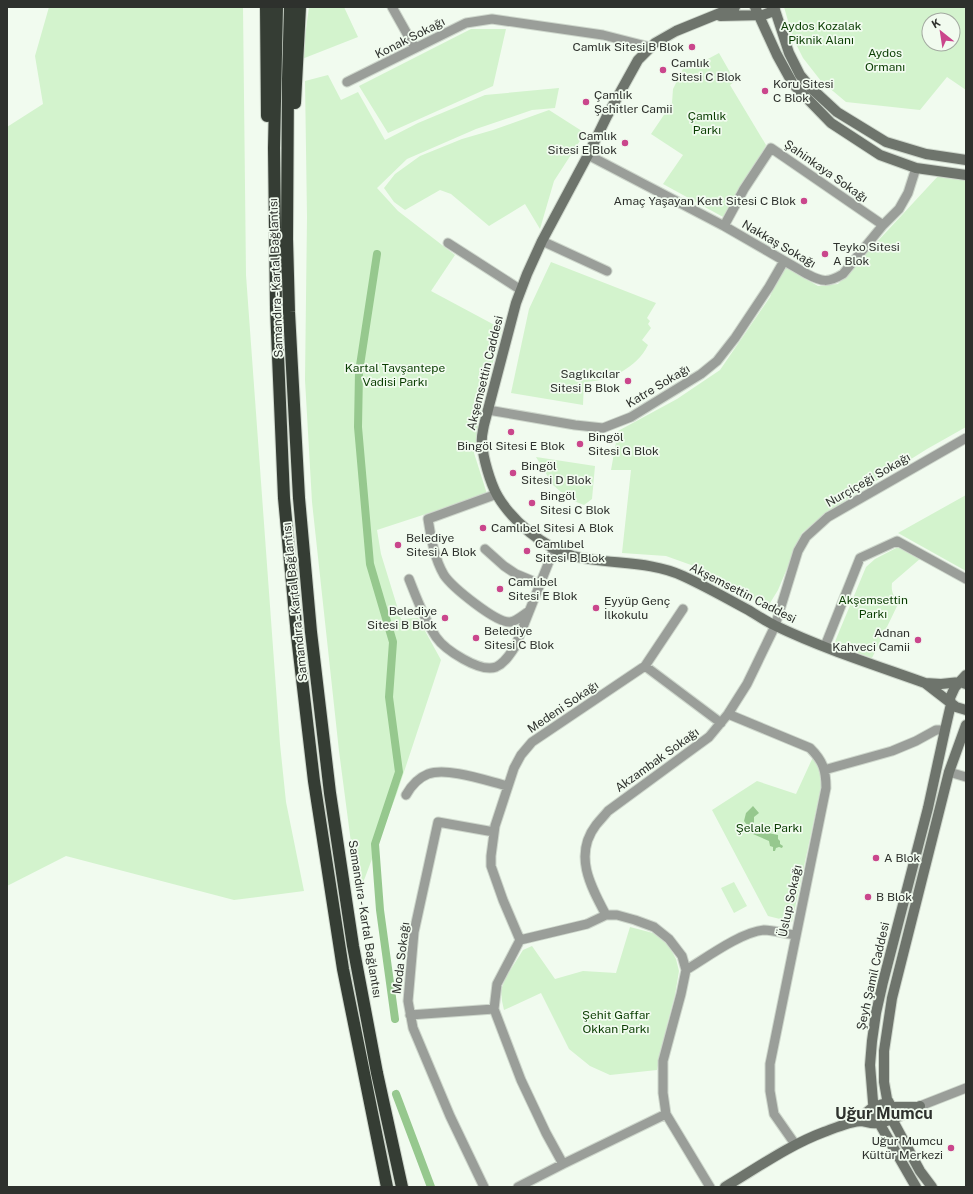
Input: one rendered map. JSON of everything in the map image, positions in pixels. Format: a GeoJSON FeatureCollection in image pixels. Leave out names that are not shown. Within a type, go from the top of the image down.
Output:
{"type":"FeatureCollection","features":[{"type":"Feature","properties":{"kind":"highway"},"geometry":{"type":"LineString","coordinates":[[266,7],[268,236],[276,308]]}},
{"type":"Feature","properties":{"kind":"highway","name":"Samandıra - Kartal Bağlantısı"},"geometry":{"type":"LineString","coordinates":[[277,7],[274,148],[276,308],[284,498],[297,636],[314,781],[343,969],[387,1187]]}},
{"type":"Feature","properties":{"kind":"highway","name":"Samandıra - Kartal Bağlantısı"},"geometry":{"type":"LineString","coordinates":[[290,7],[287,239],[289,312],[299,498],[311,632],[330,793],[353,946],[377,1073],[402,1187]]}},
{"type":"Feature","properties":{"kind":"highway"},"geometry":{"type":"LineString","coordinates":[[289,312],[294,249],[294,125],[300,7]]}},
{"type":"Feature","properties":{"kind":"street"},"geometry":{"type":"LineString","coordinates":[[392,7],[416,48]]}},
{"type":"Feature","properties":{"kind":"street","name":"Akşemsettin Caddesi"},"geometry":{"type":"LineString","coordinates":[[735,7],[676,31],[650,47],[638,60],[607,116],[542,241],[516,303],[481,442],[487,469],[497,494],[507,509],[537,538],[554,549],[573,556],[651,566],[677,574],[750,611],[775,626],[925,683],[941,684],[964,680]]}},
{"type":"Feature","properties":{"kind":"street"},"geometry":{"type":"LineString","coordinates":[[710,16],[756,11],[767,14],[774,8],[789,53],[800,75],[811,88],[837,112],[886,142],[926,154],[966,160]]}},
{"type":"Feature","properties":{"kind":"street"},"geometry":{"type":"LineString","coordinates":[[756,11],[793,84],[831,123],[880,155],[916,168],[966,175]]}},
{"type":"Feature","properties":{"kind":"street","name":"Konak Sokağı"},"geometry":{"type":"LineString","coordinates":[[347,82],[466,23],[492,19],[603,36],[650,47]]}},
{"type":"Feature","properties":{"kind":"street","name":"Şahinkaya Sokağı"},"geometry":{"type":"LineString","coordinates":[[724,226],[744,189],[771,148],[883,225]]}},
{"type":"Feature","properties":{"kind":"street","name":"Nakkaş Sokağı"},"geometry":{"type":"LineString","coordinates":[[588,155],[724,226],[817,279],[826,281],[843,274],[883,225],[899,209],[908,193],[916,168]]}},
{"type":"Feature","properties":{"kind":"street"},"geometry":{"type":"LineString","coordinates":[[542,241],[607,271]]}},
{"type":"Feature","properties":{"kind":"street"},"geometry":{"type":"LineString","coordinates":[[448,242],[521,290]]}},
{"type":"Feature","properties":{"kind":"street","name":"Katre Sokağı"},"geometry":{"type":"LineString","coordinates":[[488,410],[602,428],[631,417],[701,374],[717,361],[735,338],[769,288],[784,261]]}},
{"type":"Feature","properties":{"kind":"street","name":"Nurçiçeği Sokağı"},"geometry":{"type":"LineString","coordinates":[[775,626],[798,551],[806,537],[828,517],[966,438]]}},
{"type":"Feature","properties":{"kind":"street"},"geometry":{"type":"LineString","coordinates":[[497,494],[428,519],[434,550],[444,574],[454,587],[498,620],[510,622],[520,618],[530,610]]}},
{"type":"Feature","properties":{"kind":"street"},"geometry":{"type":"LineString","coordinates":[[825,646],[860,558],[897,541],[966,579]]}},
{"type":"Feature","properties":{"kind":"street"},"geometry":{"type":"LineString","coordinates":[[485,549],[504,566],[516,574],[540,584]]}},
{"type":"Feature","properties":{"kind":"street"},"geometry":{"type":"LineString","coordinates":[[409,579],[422,613],[437,639],[455,653],[475,665],[486,668],[496,667],[506,659],[515,647],[554,549]]}},
{"type":"Feature","properties":{"kind":"street"},"geometry":{"type":"LineString","coordinates":[[683,609],[644,666],[721,723]]}},
{"type":"Feature","properties":{"kind":"street","name":"Akzambak Sokağı"},"geometry":{"type":"LineString","coordinates":[[606,915],[585,869],[584,855],[586,844],[595,826],[608,811],[709,737],[728,714],[747,684],[775,626]]}},
{"type":"Feature","properties":{"kind":"street","name":"Medeni Sokağı"},"geometry":{"type":"LineString","coordinates":[[520,940],[505,906],[491,866],[494,832],[508,786],[521,755],[532,742],[644,666]]}},
{"type":"Feature","properties":{"kind":"street","name":"Şeyh Şamil Caddesi"},"geometry":{"type":"LineString","coordinates":[[916,1187],[874,1114],[870,1065],[872,1041],[876,1013],[928,808],[951,704],[950,698],[955,687],[964,680]]}},
{"type":"Feature","properties":{"kind":"street","name":"Akşemsettin Caddesi"},"geometry":{"type":"LineString","coordinates":[[925,683],[951,704],[966,710]]}},
{"type":"Feature","properties":{"kind":"street","name":"Üslup Sokağı"},"geometry":{"type":"LineString","coordinates":[[728,714],[810,748],[818,756],[824,770],[826,788],[770,1064],[770,1091],[774,1114],[795,1144]]}},
{"type":"Feature","properties":{"kind":"street","name":"Şeyh Şamil Caddesi"},"geometry":{"type":"LineString","coordinates":[[932,1187],[920,1171],[893,1119],[893,1110],[887,1099],[884,1082],[884,1052],[892,998],[949,772],[966,725]]}},
{"type":"Feature","properties":{"kind":"street"},"geometry":{"type":"LineString","coordinates":[[824,770],[892,751],[936,730],[945,730]]}},
{"type":"Feature","properties":{"kind":"street"},"geometry":{"type":"LineString","coordinates":[[406,795],[410,787],[429,773],[452,772],[508,786]]}},
{"type":"Feature","properties":{"kind":"street"},"geometry":{"type":"LineString","coordinates":[[949,772],[966,777]]}},
{"type":"Feature","properties":{"kind":"street","name":"Moda Sokağı"},"geometry":{"type":"LineString","coordinates":[[484,1187],[450,1116],[413,1028],[408,1001],[414,932],[438,822],[494,832]]}},
{"type":"Feature","properties":{"kind":"street"},"geometry":{"type":"LineString","coordinates":[[564,1164],[546,1133],[522,1080],[494,1009],[497,984],[520,940],[587,924],[606,915],[617,915],[654,927],[669,939],[682,956],[686,970],[682,994],[670,1031],[663,1061],[663,1093],[666,1114],[710,1187]]}},
{"type":"Feature","properties":{"kind":"street"},"geometry":{"type":"LineString","coordinates":[[686,970],[724,947],[750,934],[765,930],[795,935]]}},
{"type":"Feature","properties":{"kind":"street"},"geometry":{"type":"LineString","coordinates":[[410,1015],[494,1009]]}},
{"type":"Feature","properties":{"kind":"street"},"geometry":{"type":"LineString","coordinates":[[725,1187],[795,1144],[824,1132],[850,1123],[862,1121],[872,1124],[893,1119],[920,1106],[966,1088]]}},
{"type":"Feature","properties":{"kind":"street"},"geometry":{"type":"LineString","coordinates":[[862,1121],[867,1112],[873,1107],[883,1104],[891,1107],[920,1106]]}},
{"type":"Feature","properties":{"kind":"street"},"geometry":{"type":"LineString","coordinates":[[518,1187],[666,1114]]}},
{"type":"Feature","properties":{"kind":"green space"},"geometry":{"type":"Polygon","coordinates":[[[49,7],[243,7],[246,275],[280,744],[286,802],[304,891],[234,900],[66,856],[7,886],[7,127],[43,104],[35,56],[49,7]]]}},
{"type":"Feature","properties":{"kind":"green space"},"geometry":{"type":"Polygon","coordinates":[[[309,7],[344,7],[358,37],[302,59],[309,7]]]}},
{"type":"Feature","properties":{"kind":"green space","name":"Aydos Ormanı"},"geometry":{"type":"Polygon","coordinates":[[[784,7],[966,7],[966,90],[947,77],[920,110],[846,102],[821,81],[803,58],[793,38],[784,7]]]}},
{"type":"Feature","properties":{"kind":"green space"},"geometry":{"type":"Polygon","coordinates":[[[471,29],[506,29],[493,86],[388,133],[359,86],[471,29]]]}},
{"type":"Feature","properties":{"kind":"green space","name":"Çamlık Parkı"},"geometry":{"type":"Polygon","coordinates":[[[719,53],[735,81],[730,85],[766,145],[758,162],[725,218],[663,184],[683,155],[651,134],[672,103],[673,89],[684,67],[693,67],[719,53]]]}},
{"type":"Feature","properties":{"kind":"green space","name":"Kartal Tavşantepe Vadisi Parkı"},"geometry":{"type":"Polygon","coordinates":[[[328,75],[341,100],[358,92],[385,140],[418,123],[485,95],[559,88],[555,108],[532,110],[476,129],[407,159],[377,188],[398,211],[455,255],[431,291],[502,329],[483,399],[474,453],[487,494],[377,530],[381,554],[401,619],[418,618],[441,660],[397,793],[358,896],[339,751],[312,502],[305,380],[307,217],[305,81],[328,75]]]}},
{"type":"Feature","properties":{"kind":"green space"},"geometry":{"type":"Polygon","coordinates":[[[549,110],[585,133],[554,181],[540,229],[525,204],[489,226],[451,194],[440,190],[405,210],[394,202],[384,188],[395,174],[420,156],[462,139],[493,130],[549,110]]]}},
{"type":"Feature","properties":{"kind":"green space"},"geometry":{"type":"Polygon","coordinates":[[[939,175],[966,180],[966,427],[927,449],[827,512],[802,533],[778,590],[767,608],[705,570],[666,556],[622,553],[631,470],[611,470],[618,431],[677,399],[720,370],[770,297],[782,265],[818,286],[838,284],[939,175]]]}},
{"type":"Feature","properties":{"kind":"green space"},"geometry":{"type":"Polygon","coordinates":[[[551,262],[656,303],[647,318],[650,321],[648,324],[651,328],[642,340],[648,345],[643,353],[629,367],[621,372],[603,379],[584,382],[583,405],[511,393],[529,309],[551,262]]]}},
{"type":"Feature","properties":{"kind":"green space"},"geometry":{"type":"Polygon","coordinates":[[[536,457],[595,466],[592,499],[584,505],[569,499],[553,485],[536,457]]]}},
{"type":"Feature","properties":{"kind":"green space"},"geometry":{"type":"Polygon","coordinates":[[[966,495],[966,571],[898,533],[966,495]]]}},
{"type":"Feature","properties":{"kind":"green space","name":"Akşemsettin Parkı"},"geometry":{"type":"Polygon","coordinates":[[[898,547],[921,558],[892,583],[893,593],[899,602],[872,658],[834,644],[866,567],[875,559],[898,547]]]}},
{"type":"Feature","properties":{"kind":"green space","name":"Şelale Parkı"},"geometry":{"type":"Polygon","coordinates":[[[813,757],[820,767],[822,783],[792,922],[768,916],[712,810],[757,781],[796,794],[813,757]]]}},
{"type":"Feature","properties":{"kind":"green space"},"geometry":{"type":"Polygon","coordinates":[[[734,882],[747,906],[734,913],[721,888],[734,882]]]}},
{"type":"Feature","properties":{"kind":"green space","name":"Şehit Gaffar Okkan Parkı"},"geometry":{"type":"Polygon","coordinates":[[[630,927],[653,933],[668,944],[676,959],[679,971],[675,995],[657,1070],[610,1075],[590,1066],[569,1049],[541,993],[504,1010],[501,990],[506,977],[523,950],[532,946],[555,979],[583,971],[616,973],[630,927]]]}},
{"type":"Feature","properties":{"kind":"shaded area"},"geometry":{"type":"Polygon","coordinates":[[[753,806],[759,813],[754,817],[754,825],[763,832],[778,835],[780,844],[783,846],[782,848],[776,848],[775,851],[773,851],[773,847],[770,846],[769,841],[746,831],[747,825],[744,821],[746,813],[753,806]]]}},
{"type":"Feature","properties":{"kind":"waterway"},"geometry":{"type":"LineString","coordinates":[[377,254],[359,372],[358,427],[370,564],[393,642],[389,697],[399,772],[375,844],[380,910],[395,1019]]}},
{"type":"Feature","properties":{"kind":"waterway"},"geometry":{"type":"LineString","coordinates":[[396,1094],[431,1187]]}},
{"type":"Feature","properties":{"kind":"place","name":"Camlık Sitesi B Blok"},"geometry":{"type":"Point","coordinates":[692,47]}},
{"type":"Feature","properties":{"kind":"place","name":"Camlık Sitesi C Blok"},"geometry":{"type":"Point","coordinates":[663,70]}},
{"type":"Feature","properties":{"kind":"place","name":"Koru Sitesi C Blok"},"geometry":{"type":"Point","coordinates":[765,91]}},
{"type":"Feature","properties":{"kind":"place","name":"Çamlık Şehitler Camii"},"geometry":{"type":"Point","coordinates":[586,102]}},
{"type":"Feature","properties":{"kind":"place","name":"Camlık Sitesi E Blok"},"geometry":{"type":"Point","coordinates":[625,143]}},
{"type":"Feature","properties":{"kind":"place","name":"Amaç Yaşayan Kent Sitesi C Blok"},"geometry":{"type":"Point","coordinates":[804,201]}},
{"type":"Feature","properties":{"kind":"place","name":"Teyko Sitesi A Blok"},"geometry":{"type":"Point","coordinates":[825,254]}},
{"type":"Feature","properties":{"kind":"place","name":"Saglıkcılar Sitesi B Blok"},"geometry":{"type":"Point","coordinates":[628,381]}},
{"type":"Feature","properties":{"kind":"place","name":"Bingöl Sitesi E Blok"},"geometry":{"type":"Point","coordinates":[511,432]}},
{"type":"Feature","properties":{"kind":"place","name":"Bingöl Sitesi G Blok"},"geometry":{"type":"Point","coordinates":[580,444]}},
{"type":"Feature","properties":{"kind":"place","name":"Bingöl Sitesi D Blok"},"geometry":{"type":"Point","coordinates":[513,473]}},
{"type":"Feature","properties":{"kind":"place","name":"Bingöl Sitesi C Blok"},"geometry":{"type":"Point","coordinates":[532,503]}},
{"type":"Feature","properties":{"kind":"place","name":"Camlıbel Sitesi A Blok"},"geometry":{"type":"Point","coordinates":[483,528]}},
{"type":"Feature","properties":{"kind":"place","name":"Belediye Sitesi A Blok"},"geometry":{"type":"Point","coordinates":[398,545]}},
{"type":"Feature","properties":{"kind":"place","name":"Camlıbel Sitesi B Blok"},"geometry":{"type":"Point","coordinates":[527,551]}},
{"type":"Feature","properties":{"kind":"place","name":"Camlıbel Sitesi E Blok"},"geometry":{"type":"Point","coordinates":[500,589]}},
{"type":"Feature","properties":{"kind":"place","name":"Eyyüp Genç İlkokulu"},"geometry":{"type":"Point","coordinates":[596,608]}},
{"type":"Feature","properties":{"kind":"place","name":"Belediye Sitesi B Blok"},"geometry":{"type":"Point","coordinates":[445,618]}},
{"type":"Feature","properties":{"kind":"place","name":"Belediye Sitesi C Blok"},"geometry":{"type":"Point","coordinates":[476,638]}},
{"type":"Feature","properties":{"kind":"place","name":"Adnan Kahveci Camii"},"geometry":{"type":"Point","coordinates":[918,640]}},
{"type":"Feature","properties":{"kind":"place","name":"A Blok"},"geometry":{"type":"Point","coordinates":[876,858]}},
{"type":"Feature","properties":{"kind":"place","name":"B Blok"},"geometry":{"type":"Point","coordinates":[868,897]}},
{"type":"Feature","properties":{"kind":"place","name":"Uğur Mumcu Kültür Merkezi"},"geometry":{"type":"Point","coordinates":[951,1148]}},
{"type":"Feature","properties":{"kind":"district","name":"Uğur Mumcu"},"geometry":{"type":"Point","coordinates":[884,1113]}},
{"type":"Feature","properties":{"kind":"park label","name":"Aydos Kozalak Piknik Alanı"},"geometry":{"type":"Point","coordinates":[821,33]}}]}
